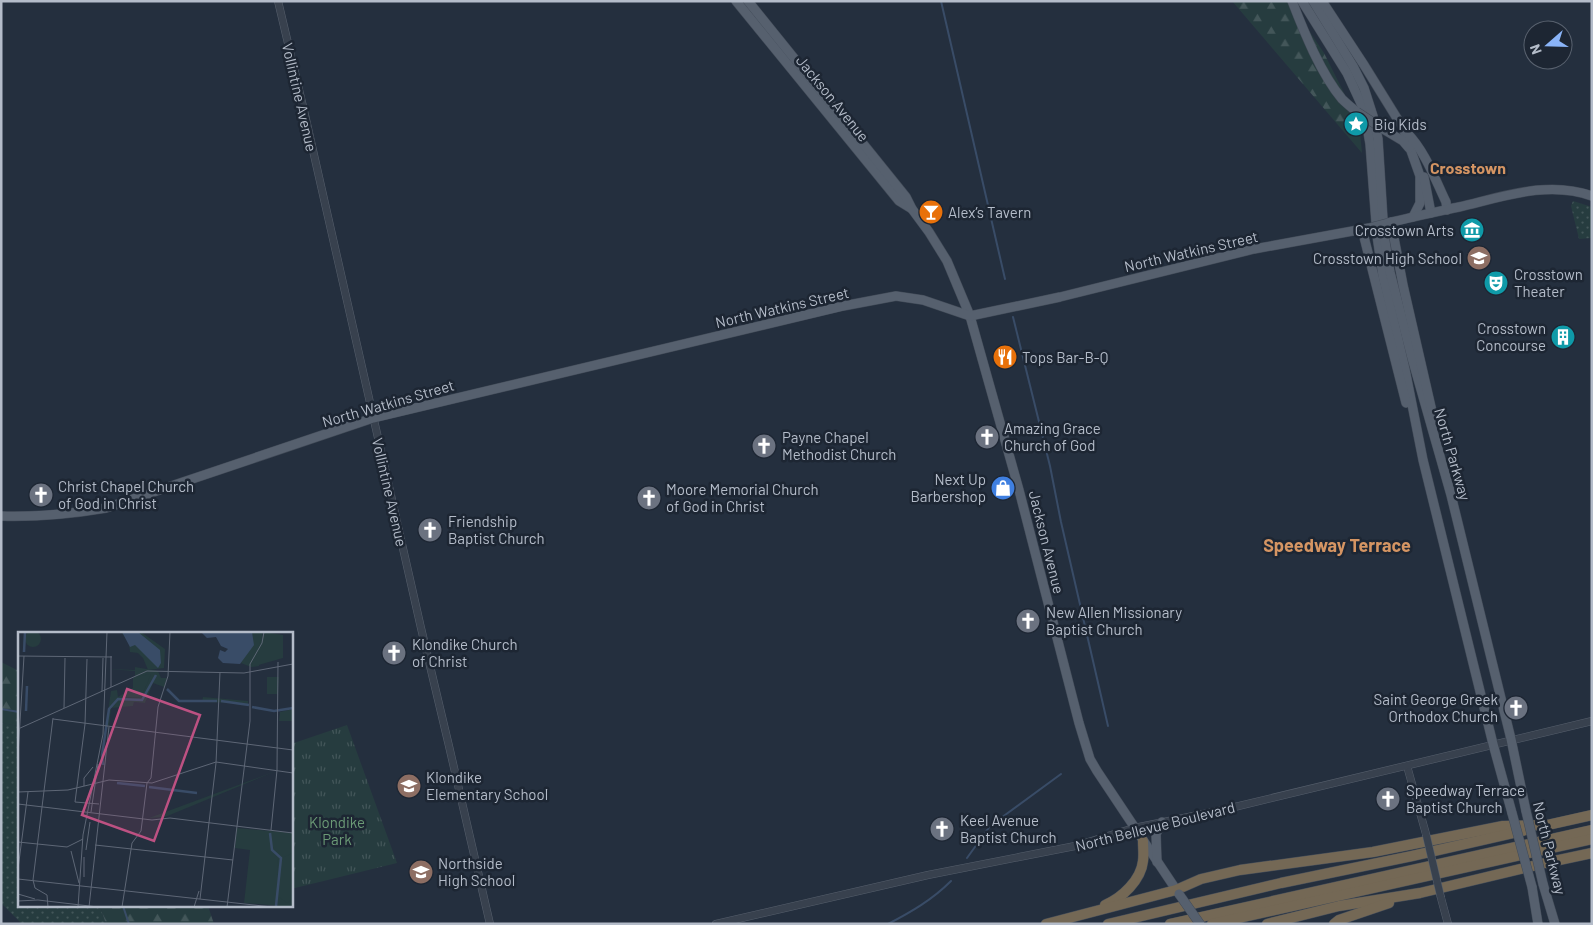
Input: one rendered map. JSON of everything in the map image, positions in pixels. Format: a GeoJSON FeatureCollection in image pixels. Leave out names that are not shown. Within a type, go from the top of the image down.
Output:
{"type":"FeatureCollection","features":[{"type":"Feature","properties":{"kind":"highway"},"geometry":{"type":"LineString","coordinates":[[1108,924],[1281,883],[1412,856],[1592,815]]}},
{"type":"Feature","properties":{"kind":"highway"},"geometry":{"type":"LineString","coordinates":[[1046,924],[1178,892],[1201,879],[1240,870],[1373,852],[1503,826],[1548,825]]}},
{"type":"Feature","properties":{"kind":"highway"},"geometry":{"type":"LineString","coordinates":[[1170,924],[1592,830]]}},
{"type":"Feature","properties":{"kind":"highway"},"geometry":{"type":"LineString","coordinates":[[1212,924],[1592,839]]}},
{"type":"Feature","properties":{"kind":"highway"},"geometry":{"type":"LineString","coordinates":[[1076,916],[1109,903],[1125,892],[1136,880],[1143,862],[1143,841]]}},
{"type":"Feature","properties":{"kind":"highway"},"geometry":{"type":"LineString","coordinates":[[1267,924],[1339,906],[1420,892],[1592,854]]}},
{"type":"Feature","properties":{"kind":"highway"},"geometry":{"type":"LineString","coordinates":[[1334,924],[1339,920],[1420,892]]}},
{"type":"Feature","properties":{"kind":"main road","name":"Jackson Avenue"},"geometry":{"type":"LineString","coordinates":[[736,1],[899,201],[912,210]]}},
{"type":"Feature","properties":{"kind":"main road","name":"Jackson Avenue"},"geometry":{"type":"LineString","coordinates":[[748,1],[906,197],[912,210],[948,261],[970,316],[1019,490],[1090,759],[1134,828],[1200,924]]}},
{"type":"Feature","properties":{"kind":"main road"},"geometry":{"type":"LineString","coordinates":[[1292,1],[1312,47],[1343,100],[1357,112],[1403,141],[1412,151],[1422,171],[1431,213]]}},
{"type":"Feature","properties":{"kind":"main road","name":"North Parkway"},"geometry":{"type":"LineString","coordinates":[[1302,1],[1347,73],[1364,110],[1370,144],[1379,256],[1405,369],[1423,460],[1493,744],[1532,887],[1538,924]]}},
{"type":"Feature","properties":{"kind":"main road","name":"North Parkway"},"geometry":{"type":"LineString","coordinates":[[1313,1],[1353,66],[1364,88],[1373,116],[1378,139],[1386,254],[1412,358],[1441,457],[1511,739],[1543,884],[1555,924]]}},
{"type":"Feature","properties":{"kind":"main road"},"geometry":{"type":"LineString","coordinates":[[1322,1],[1403,128],[1420,176],[1420,203],[1413,217]]}},
{"type":"Feature","properties":{"kind":"main road"},"geometry":{"type":"LineString","coordinates":[[1403,128],[1413,138],[1423,156],[1446,202],[1446,210]]}},
{"type":"Feature","properties":{"kind":"main road","name":"North Watkins Street"},"geometry":{"type":"LineString","coordinates":[[1,516],[24,517],[74,514],[106,508],[373,418],[842,306],[896,296],[923,300],[970,316],[1254,249],[1366,228],[1529,191],[1558,189],[1576,191],[1592,196]]}},
{"type":"Feature","properties":{"kind":"main road"},"geometry":{"type":"LineString","coordinates":[[1397,254],[1401,220]]}},
{"type":"Feature","properties":{"kind":"main road"},"geometry":{"type":"LineString","coordinates":[[1389,223],[1432,404],[1441,457]]}},
{"type":"Feature","properties":{"kind":"main road"},"geometry":{"type":"LineString","coordinates":[[1366,228],[1400,382],[1423,460]]}},
{"type":"Feature","properties":{"kind":"main road"},"geometry":{"type":"LineString","coordinates":[[1157,862],[1156,834],[1162,822]]}},
{"type":"Feature","properties":{"kind":"street","name":"Vollintine Avenue"},"geometry":{"type":"LineString","coordinates":[[278,1],[490,924]]}},
{"type":"Feature","properties":{"kind":"street","name":"North Bellevue Boulevard"},"geometry":{"type":"LineString","coordinates":[[716,924],[928,875],[1075,846],[1134,828],[1408,766],[1592,720]]}},
{"type":"Feature","properties":{"kind":"street"},"geometry":{"type":"LineString","coordinates":[[1408,766],[1448,924]]}},
{"type":"Feature","properties":{"kind":"green space"},"geometry":{"type":"Polygon","coordinates":[[[1232,1],[1289,1],[1324,53],[1359,123],[1362,153],[1232,1]]]}},
{"type":"Feature","properties":{"kind":"green space"},"geometry":{"type":"Polygon","coordinates":[[[1573,201],[1592,207],[1592,238],[1579,239],[1571,206],[1573,201]]]}},
{"type":"Feature","properties":{"kind":"green space"},"geometry":{"type":"Polygon","coordinates":[[[1,662],[18,670],[18,726],[1,723],[1,662]]]}},
{"type":"Feature","properties":{"kind":"green space"},"geometry":{"type":"Polygon","coordinates":[[[1,723],[18,726],[18,908],[101,908],[106,924],[22,924],[1,903],[1,723]]]}},
{"type":"Feature","properties":{"kind":"green space","name":"Klondike Park"},"geometry":{"type":"Polygon","coordinates":[[[347,725],[397,863],[292,889],[292,744],[347,725]]]}},
{"type":"Feature","properties":{"kind":"green space"},"geometry":{"type":"Polygon","coordinates":[[[101,908],[209,908],[214,924],[106,924],[101,908]]]}},
{"type":"Feature","properties":{"kind":"waterway"},"geometry":{"type":"LineString","coordinates":[[941,1],[1005,279]]}},
{"type":"Feature","properties":{"kind":"waterway"},"geometry":{"type":"LineString","coordinates":[[1013,317],[1050,466],[1108,726]]}},
{"type":"Feature","properties":{"kind":"waterway"},"geometry":{"type":"LineString","coordinates":[[1,709],[18,712]]}},
{"type":"Feature","properties":{"kind":"waterway"},"geometry":{"type":"LineString","coordinates":[[967,858],[990,826],[1061,774]]}},
{"type":"Feature","properties":{"kind":"waterway"},"geometry":{"type":"LineString","coordinates":[[888,924],[921,905],[951,881]]}},
{"type":"Feature","properties":{"kind":"waterway"},"geometry":{"type":"LineString","coordinates":[[124,908],[129,924]]}},
{"type":"Feature","properties":{"kind":"place","name":"Big Kids"},"geometry":{"type":"Point","coordinates":[1356,124]}},
{"type":"Feature","properties":{"kind":"place","name":"Alex’s Tavern"},"geometry":{"type":"Point","coordinates":[931,212]}},
{"type":"Feature","properties":{"kind":"place","name":"Crosstown Arts"},"geometry":{"type":"Point","coordinates":[1472,230]}},
{"type":"Feature","properties":{"kind":"place","name":"Crosstown High School"},"geometry":{"type":"Point","coordinates":[1479,258]}},
{"type":"Feature","properties":{"kind":"place","name":"Crosstown Theater"},"geometry":{"type":"Point","coordinates":[1496,283]}},
{"type":"Feature","properties":{"kind":"place","name":"Crosstown Concourse"},"geometry":{"type":"Point","coordinates":[1563,337]}},
{"type":"Feature","properties":{"kind":"place","name":"Tops Bar-B-Q"},"geometry":{"type":"Point","coordinates":[1005,357]}},
{"type":"Feature","properties":{"kind":"place","name":"Amazing Grace Church of God"},"geometry":{"type":"Point","coordinates":[987,437]}},
{"type":"Feature","properties":{"kind":"place","name":"Payne Chapel Methodist Church"},"geometry":{"type":"Point","coordinates":[764,446]}},
{"type":"Feature","properties":{"kind":"place","name":"Next Up Barbershop"},"geometry":{"type":"Point","coordinates":[1003,488]}},
{"type":"Feature","properties":{"kind":"place","name":"Christ Chapel Church of God in Christ"},"geometry":{"type":"Point","coordinates":[41,495]}},
{"type":"Feature","properties":{"kind":"place","name":"Moore Memorial Church of God in Christ"},"geometry":{"type":"Point","coordinates":[649,498]}},
{"type":"Feature","properties":{"kind":"place","name":"Friendship Baptist Church"},"geometry":{"type":"Point","coordinates":[430,530]}},
{"type":"Feature","properties":{"kind":"place","name":"New Allen Missionary Baptist Church"},"geometry":{"type":"Point","coordinates":[1028,621]}},
{"type":"Feature","properties":{"kind":"place","name":"Klondike Church of Christ"},"geometry":{"type":"Point","coordinates":[394,653]}},
{"type":"Feature","properties":{"kind":"place","name":"Saint George Greek Orthodox Church"},"geometry":{"type":"Point","coordinates":[1516,708]}},
{"type":"Feature","properties":{"kind":"place","name":"Klondike Elementary School"},"geometry":{"type":"Point","coordinates":[409,786]}},
{"type":"Feature","properties":{"kind":"place","name":"Speedway Terrace Baptist Church"},"geometry":{"type":"Point","coordinates":[1388,799]}},
{"type":"Feature","properties":{"kind":"place","name":"Keel Avenue Baptist Church"},"geometry":{"type":"Point","coordinates":[942,829]}},
{"type":"Feature","properties":{"kind":"place","name":"Northside High School"},"geometry":{"type":"Point","coordinates":[421,872]}},
{"type":"Feature","properties":{"kind":"district","name":"Crosstown"},"geometry":{"type":"Point","coordinates":[1468,167]}},
{"type":"Feature","properties":{"kind":"district","name":"Speedway Terrace"},"geometry":{"type":"Point","coordinates":[1337,545]}}]}
